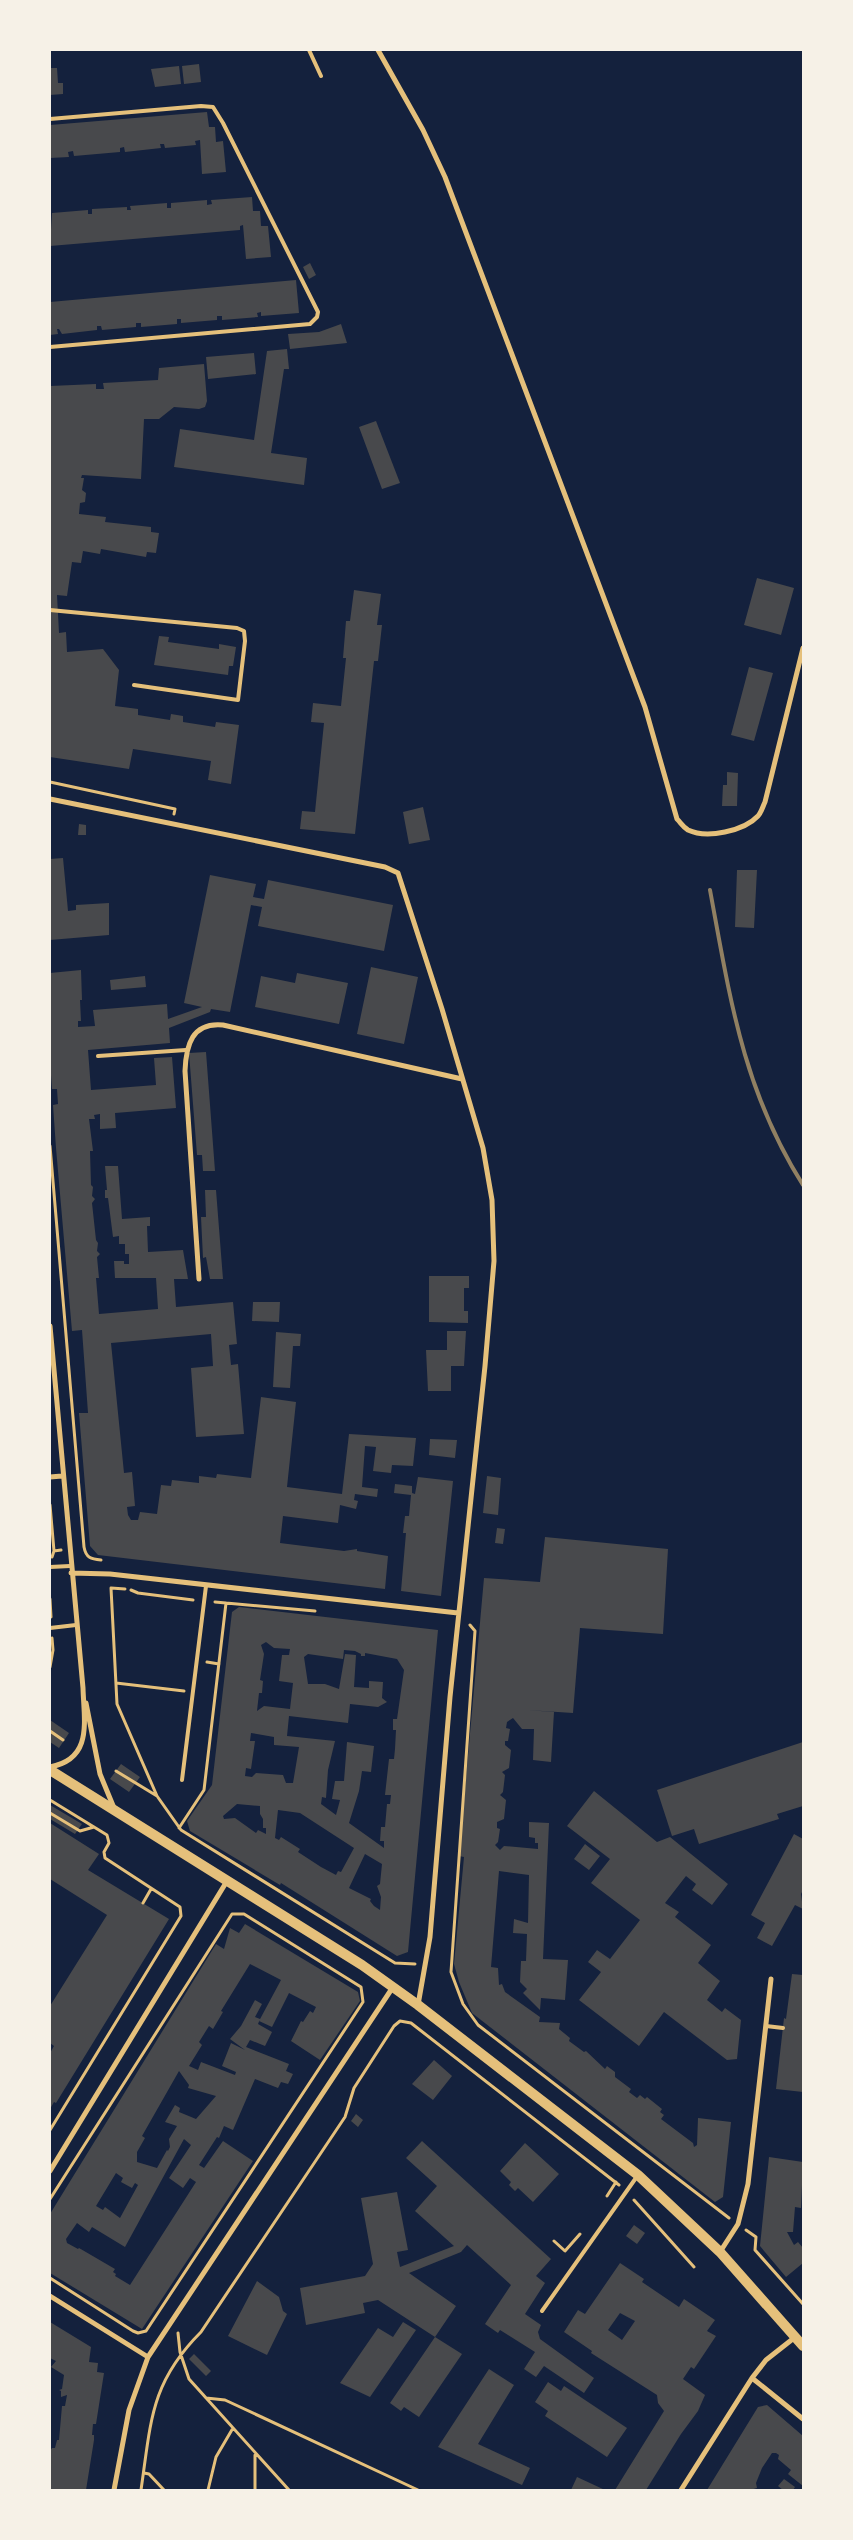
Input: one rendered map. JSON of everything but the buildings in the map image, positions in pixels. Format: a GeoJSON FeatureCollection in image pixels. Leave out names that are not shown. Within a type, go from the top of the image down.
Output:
{"type":"FeatureCollection","features":[{"type":"Feature","properties":{"kind":"main road"},"geometry":{"type":"LineString","coordinates":[[50,1768],[228,1880],[394,1987],[418,2005],[638,2175],[720,2252],[803,2346]]}},
{"type":"Feature","properties":{"kind":"street"},"geometry":{"type":"LineString","coordinates":[[378,50],[423,130],[445,176],[645,707],[677,819],[685,828],[697,832],[726,833],[746,825],[759,816],[765,802],[803,648]]}},
{"type":"Feature","properties":{"kind":"street"},"geometry":{"type":"LineString","coordinates":[[50,799],[384,867],[398,873],[462,1079],[483,1148],[492,1200],[494,1261],[485,1366],[458,1614],[430,1937],[418,2005]]}},
{"type":"Feature","properties":{"kind":"street"},"geometry":{"type":"LineString","coordinates":[[199,1279],[185,1071],[186,1050],[190,1040],[203,1028],[209,1025],[223,1025],[462,1079]]}},
{"type":"Feature","properties":{"kind":"street"},"geometry":{"type":"LineString","coordinates":[[50,1326],[70,1566],[83,1688],[100,1774],[114,1808]]}},
{"type":"Feature","properties":{"kind":"street"},"geometry":{"type":"LineString","coordinates":[[50,1477],[62,1476]]}},
{"type":"Feature","properties":{"kind":"street"},"geometry":{"type":"LineString","coordinates":[[71,1573],[110,1574],[458,1614]]}},
{"type":"Feature","properties":{"kind":"street"},"geometry":{"type":"LineString","coordinates":[[50,1768],[67,1763],[75,1757],[82,1740],[83,1688]]}},
{"type":"Feature","properties":{"kind":"street"},"geometry":{"type":"LineString","coordinates":[[50,2170],[228,1880]]}},
{"type":"Feature","properties":{"kind":"street"},"geometry":{"type":"LineString","coordinates":[[720,2252],[738,2224],[748,2184],[771,1979]]}},
{"type":"Feature","properties":{"kind":"street"},"geometry":{"type":"LineString","coordinates":[[114,2490],[129,2410],[148,2357],[394,1987]]}},
{"type":"Feature","properties":{"kind":"street"},"geometry":{"type":"LineString","coordinates":[[50,2296],[148,2357]]}},
{"type":"Feature","properties":{"kind":"street"},"geometry":{"type":"LineString","coordinates":[[681,2490],[752,2378],[766,2360],[794,2338]]}},
{"type":"Feature","properties":{"kind":"street"},"geometry":{"type":"LineString","coordinates":[[752,2378],[803,2419]]}},
{"type":"Feature","properties":{"kind":"lane"},"geometry":{"type":"LineString","coordinates":[[309,50],[322,76]]}},
{"type":"Feature","properties":{"kind":"lane"},"geometry":{"type":"LineString","coordinates":[[50,119],[201,106],[213,107],[244,164],[318,312],[317,317],[310,324],[50,348]]}},
{"type":"Feature","properties":{"kind":"lane"},"geometry":{"type":"LineString","coordinates":[[50,610],[237,628],[244,632],[245,641],[238,700],[134,685]]}},
{"type":"Feature","properties":{"kind":"lane"},"geometry":{"type":"LineString","coordinates":[[98,1056],[186,1050]]}},
{"type":"Feature","properties":{"kind":"lane"},"geometry":{"type":"LineString","coordinates":[[50,1567],[70,1566]]}},
{"type":"Feature","properties":{"kind":"lane"},"geometry":{"type":"LineString","coordinates":[[182,1780],[206,1586]]}},
{"type":"Feature","properties":{"kind":"lane"},"geometry":{"type":"LineString","coordinates":[[50,1628],[76,1624]]}},
{"type":"Feature","properties":{"kind":"lane"},"geometry":{"type":"LineString","coordinates":[[766,2026],[783,2028]]}},
{"type":"Feature","properties":{"kind":"lane"},"geometry":{"type":"LineString","coordinates":[[542,2311],[638,2175]]}},
{"type":"Feature","properties":{"kind":"path"},"geometry":{"type":"LineString","coordinates":[[50,782],[175,808]]}},
{"type":"Feature","properties":{"kind":"path"},"geometry":{"type":"LineString","coordinates":[[50,1146],[84,1547],[90,1559],[111,1562],[110,1574],[117,1704],[157,1796],[179,1828],[395,1963],[418,1965],[419,1955]]}},
{"type":"Feature","properties":{"kind":"path"},"geometry":{"type":"LineString","coordinates":[[50,1505],[54,1551]]}},
{"type":"Feature","properties":{"kind":"path"},"geometry":{"type":"LineString","coordinates":[[70,1549],[84,1547]]}},
{"type":"Feature","properties":{"kind":"path"},"geometry":{"type":"LineString","coordinates":[[111,1588],[204,1601],[323,1611]]}},
{"type":"Feature","properties":{"kind":"path"},"geometry":{"type":"LineString","coordinates":[[179,1828],[204,1790],[226,1603]]}},
{"type":"Feature","properties":{"kind":"path"},"geometry":{"type":"LineString","coordinates":[[116,1683],[172,1690]]}},
{"type":"Feature","properties":{"kind":"path"},"geometry":{"type":"LineString","coordinates":[[50,1731],[64,1740]]}},
{"type":"Feature","properties":{"kind":"path"},"geometry":{"type":"LineString","coordinates":[[116,1771],[157,1796]]}},
{"type":"Feature","properties":{"kind":"path"},"geometry":{"type":"LineString","coordinates":[[50,1800],[107,1835],[110,1843],[104,1852],[105,1858],[180,1907],[181,1916],[50,2130]]}},
{"type":"Feature","properties":{"kind":"path"},"geometry":{"type":"LineString","coordinates":[[54,1809],[50,1814],[80,1831],[94,1827]]}},
{"type":"Feature","properties":{"kind":"path"},"geometry":{"type":"LineString","coordinates":[[143,1903],[151,1889]]}},
{"type":"Feature","properties":{"kind":"path"},"geometry":{"type":"LineString","coordinates":[[50,2199],[232,1914],[244,1914],[361,1987],[363,2002],[146,2331],[138,2333],[133,2331],[50,2278]]}},
{"type":"Feature","properties":{"kind":"path"},"geometry":{"type":"LineString","coordinates":[[450,1972],[463,2004],[478,2024],[756,2237],[755,2250],[803,2304]]}},
{"type":"Feature","properties":{"kind":"path"},"geometry":{"type":"LineString","coordinates":[[141,2490],[158,2394],[165,2377],[180,2352],[201,2332],[345,2117],[354,2088],[394,2026],[400,2021],[411,2023],[616,2182],[694,2267]]}},
{"type":"Feature","properties":{"kind":"path"},"geometry":{"type":"LineString","coordinates":[[603,2203],[616,2182]]}},
{"type":"Feature","properties":{"kind":"path"},"geometry":{"type":"LineString","coordinates":[[554,2241],[565,2251],[586,2226]]}},
{"type":"Feature","properties":{"kind":"path"},"geometry":{"type":"LineString","coordinates":[[177,2328],[180,2352],[189,2380],[289,2490]]}},
{"type":"Feature","properties":{"kind":"path"},"geometry":{"type":"LineString","coordinates":[[206,2398],[225,2400],[418,2490]]}},
{"type":"Feature","properties":{"kind":"path"},"geometry":{"type":"LineString","coordinates":[[208,2490],[216,2457],[233,2428]]}},
{"type":"Feature","properties":{"kind":"path"},"geometry":{"type":"LineString","coordinates":[[255,2454],[255,2490]]}},
{"type":"Feature","properties":{"kind":"path"},"geometry":{"type":"LineString","coordinates":[[144,2473],[148,2474],[164,2490]]}},
{"type":"Feature","properties":{"kind":"railway"},"geometry":{"type":"LineString","coordinates":[[710,890],[732,1006],[752,1078],[766,1114],[803,1185]]}}]}
